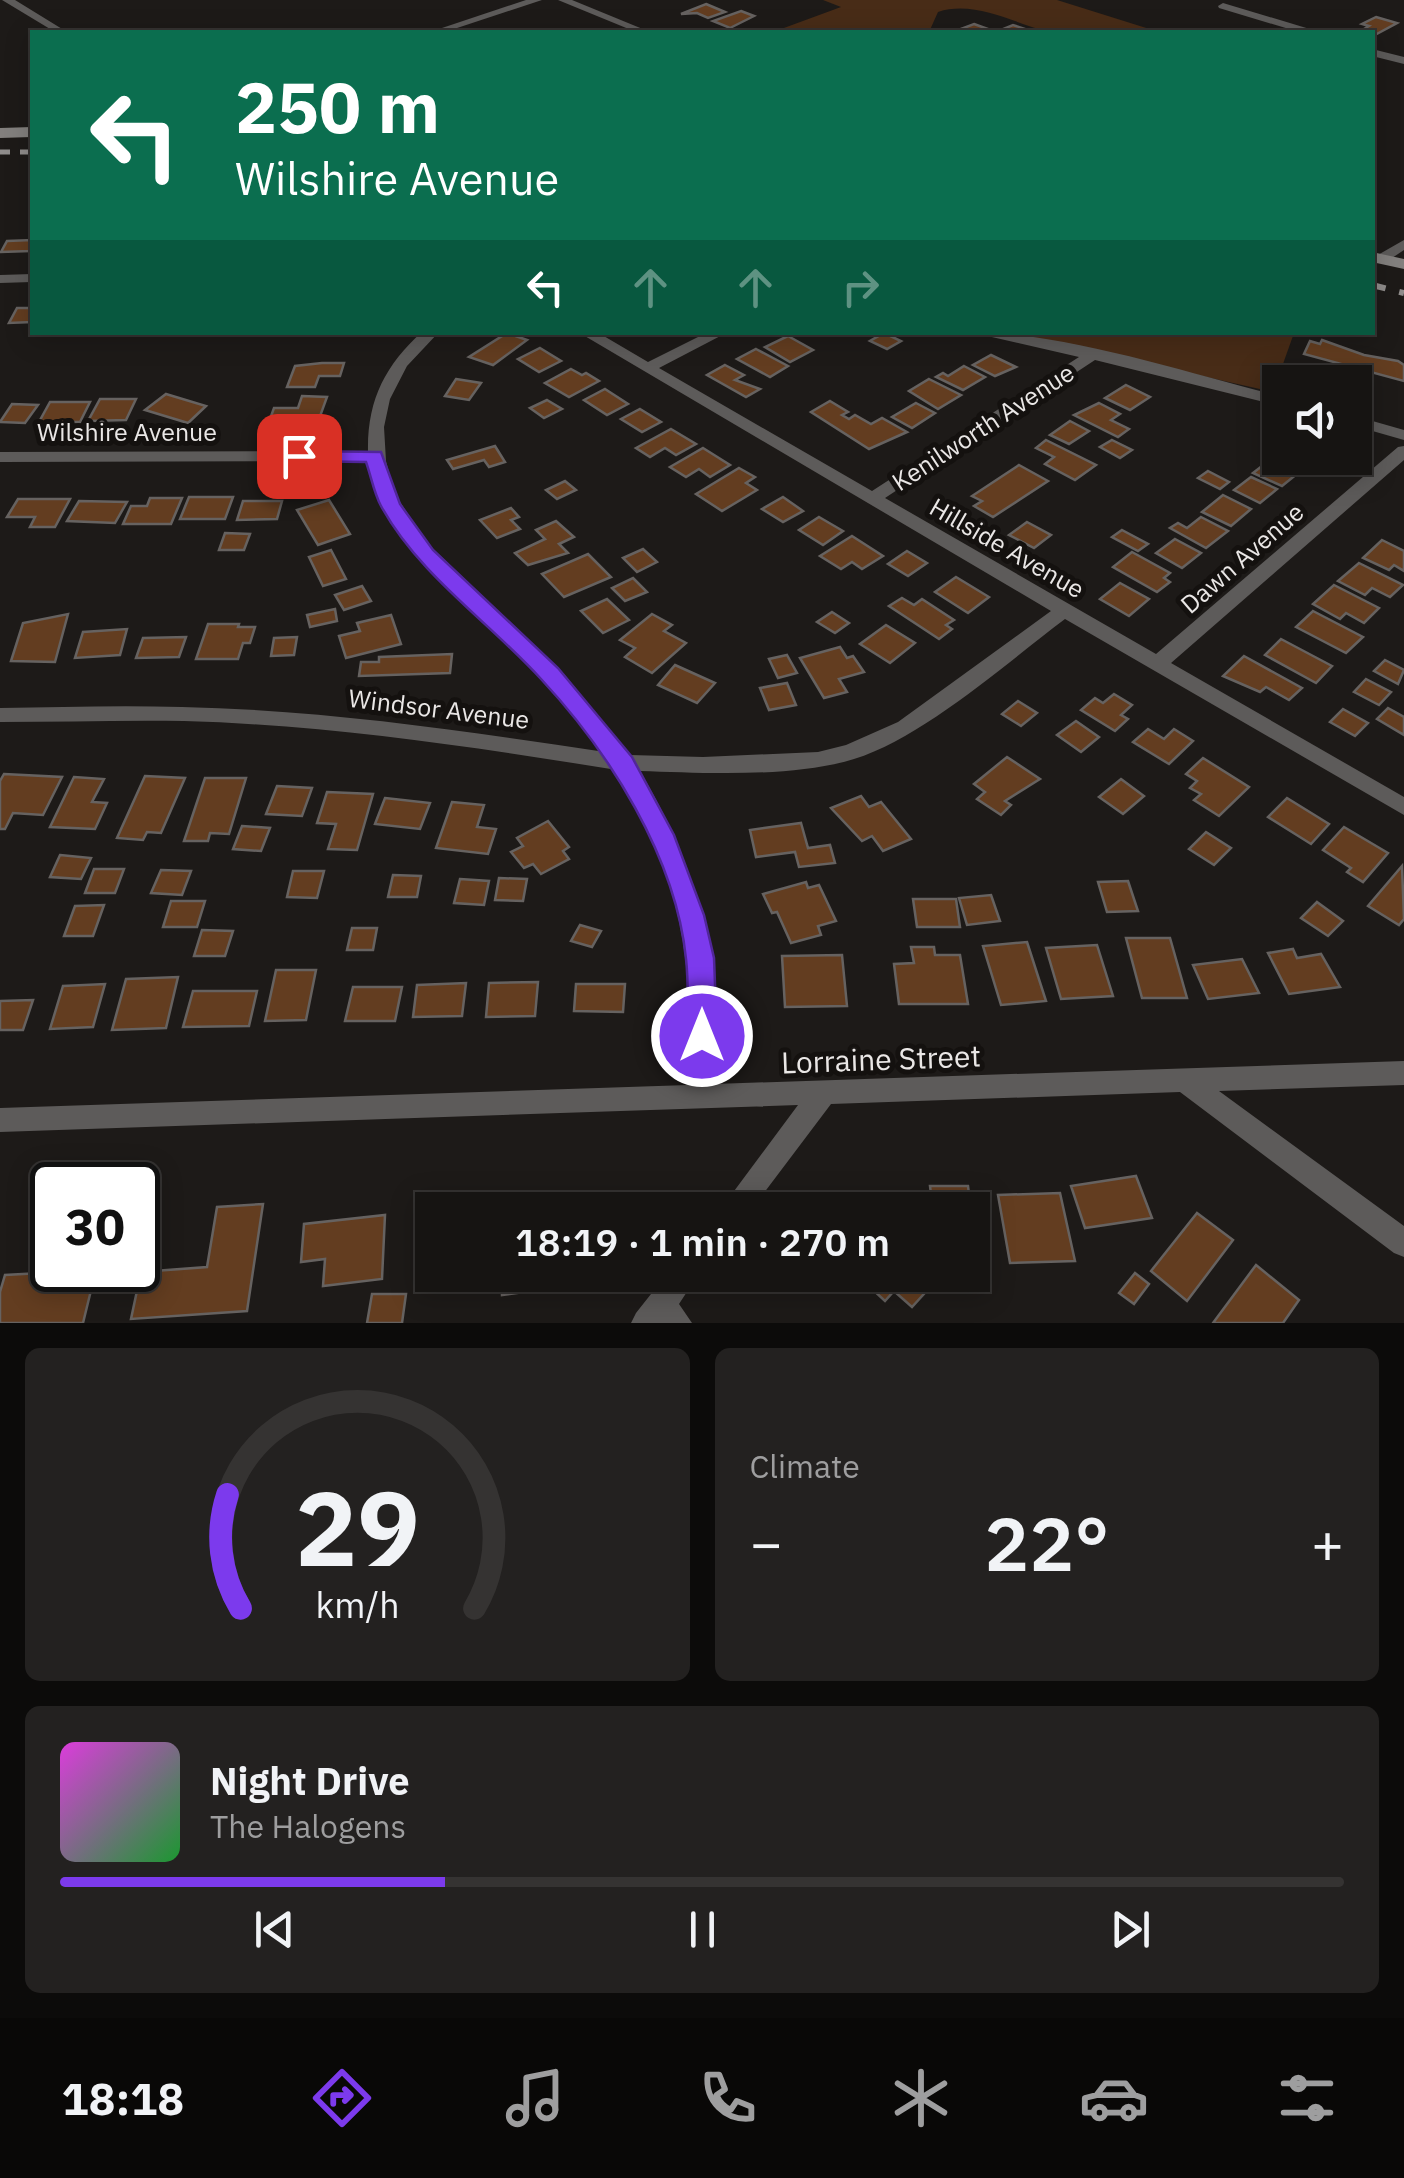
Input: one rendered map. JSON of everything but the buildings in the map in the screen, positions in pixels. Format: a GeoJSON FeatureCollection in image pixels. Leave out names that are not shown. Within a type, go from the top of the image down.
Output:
{"type":"FeatureCollection","features":[{"type":"Feature","properties":{"kind":"street"},"geometry":{"type":"LineString","coordinates":[[6,0],[59,30]]}},
{"type":"Feature","properties":{"kind":"street"},"geometry":{"type":"LineString","coordinates":[[441,30],[537,0]]}},
{"type":"Feature","properties":{"kind":"street"},"geometry":{"type":"LineString","coordinates":[[563,0],[639,30]]}},
{"type":"Feature","properties":{"kind":"street"},"geometry":{"type":"LineString","coordinates":[[1223,6],[1303,30]]}},
{"type":"Feature","properties":{"kind":"street"},"geometry":{"type":"LineString","coordinates":[[14,16],[28,12]]}},
{"type":"Feature","properties":{"kind":"street"},"geometry":{"type":"LineString","coordinates":[[1375,53],[1404,61]]}},
{"type":"Feature","properties":{"kind":"street"},"geometry":{"type":"LineString","coordinates":[[0,132],[30,132]]}},
{"type":"Feature","properties":{"kind":"street"},"geometry":{"type":"LineString","coordinates":[[1377,258],[1404,244]]}},
{"type":"Feature","properties":{"kind":"street"},"geometry":{"type":"LineString","coordinates":[[1377,258],[1404,264]]}},
{"type":"Feature","properties":{"kind":"street"},"geometry":{"type":"LineString","coordinates":[[0,280],[30,278]]}},
{"type":"Feature","properties":{"kind":"street"},"geometry":{"type":"LineString","coordinates":[[429,335],[400,363],[380,395],[374,456],[390,504],[426,554],[558,682],[623,763],[661,835],[691,915],[704,1004],[700,1099]]}},
{"type":"Feature","properties":{"kind":"street","name":"Hillside Avenue"},"geometry":{"type":"LineString","coordinates":[[590,335],[1404,807]]}},
{"type":"Feature","properties":{"kind":"street"},"geometry":{"type":"LineString","coordinates":[[648,368],[714,335]]}},
{"type":"Feature","properties":{"kind":"street"},"geometry":{"type":"LineString","coordinates":[[992,335],[1262,397]]}},
{"type":"Feature","properties":{"kind":"street","name":"Kenilworth Avenue"},"geometry":{"type":"LineString","coordinates":[[873,498],[1093,356]]}},
{"type":"Feature","properties":{"kind":"street"},"geometry":{"type":"LineString","coordinates":[[1372,426],[1404,435]]}},
{"type":"Feature","properties":{"kind":"street","name":"Dawn Avenue"},"geometry":{"type":"LineString","coordinates":[[1157,664],[1404,450]]}},
{"type":"Feature","properties":{"kind":"street","name":"Wilshire Avenue"},"geometry":{"type":"LineString","coordinates":[[0,456],[374,456]]}},
{"type":"Feature","properties":{"kind":"street","name":"Windsor Avenue"},"geometry":{"type":"LineString","coordinates":[[0,715],[184,714],[349,724],[623,763],[770,764],[818,760],[851,752],[904,727],[1065,610]]}},
{"type":"Feature","properties":{"kind":"street","name":"Lorraine Street"},"geometry":{"type":"LineString","coordinates":[[0,1120],[1404,1073]]}},
{"type":"Feature","properties":{"kind":"street"},"geometry":{"type":"LineString","coordinates":[[1184,1080],[1404,1243]]}},
{"type":"Feature","properties":{"kind":"street"},"geometry":{"type":"LineString","coordinates":[[748,1192],[822,1095]]}},
{"type":"Feature","properties":{"kind":"street"},"geometry":{"type":"LineString","coordinates":[[661,1317],[675,1292]]}},
{"type":"Feature","properties":{"kind":"shaded area"},"geometry":{"type":"Polygon","coordinates":[[[823,0],[1057,0],[1153,30],[1042,30],[994,14],[952,9],[938,12],[930,30],[778,30],[841,7],[823,0]]]}},
{"type":"Feature","properties":{"kind":"shaded area"},"geometry":{"type":"Polygon","coordinates":[[[1019,335],[1293,335],[1283,365],[1262,365],[1262,390],[1019,335]]]}},
{"type":"Feature","properties":{"kind":"railway"},"geometry":{"type":"LineString","coordinates":[[0,152],[30,152]]}},
{"type":"Feature","properties":{"kind":"railway"},"geometry":{"type":"LineString","coordinates":[[1375,286],[1404,293]]}},
{"type":"Feature","properties":{"kind":"route"},"geometry":{"type":"LineString","coordinates":[[299,456],[374,456],[380,480],[400,522],[456,585],[512,633],[569,694],[623,763],[661,835],[691,915],[700,958],[702,1036]]}}]}
